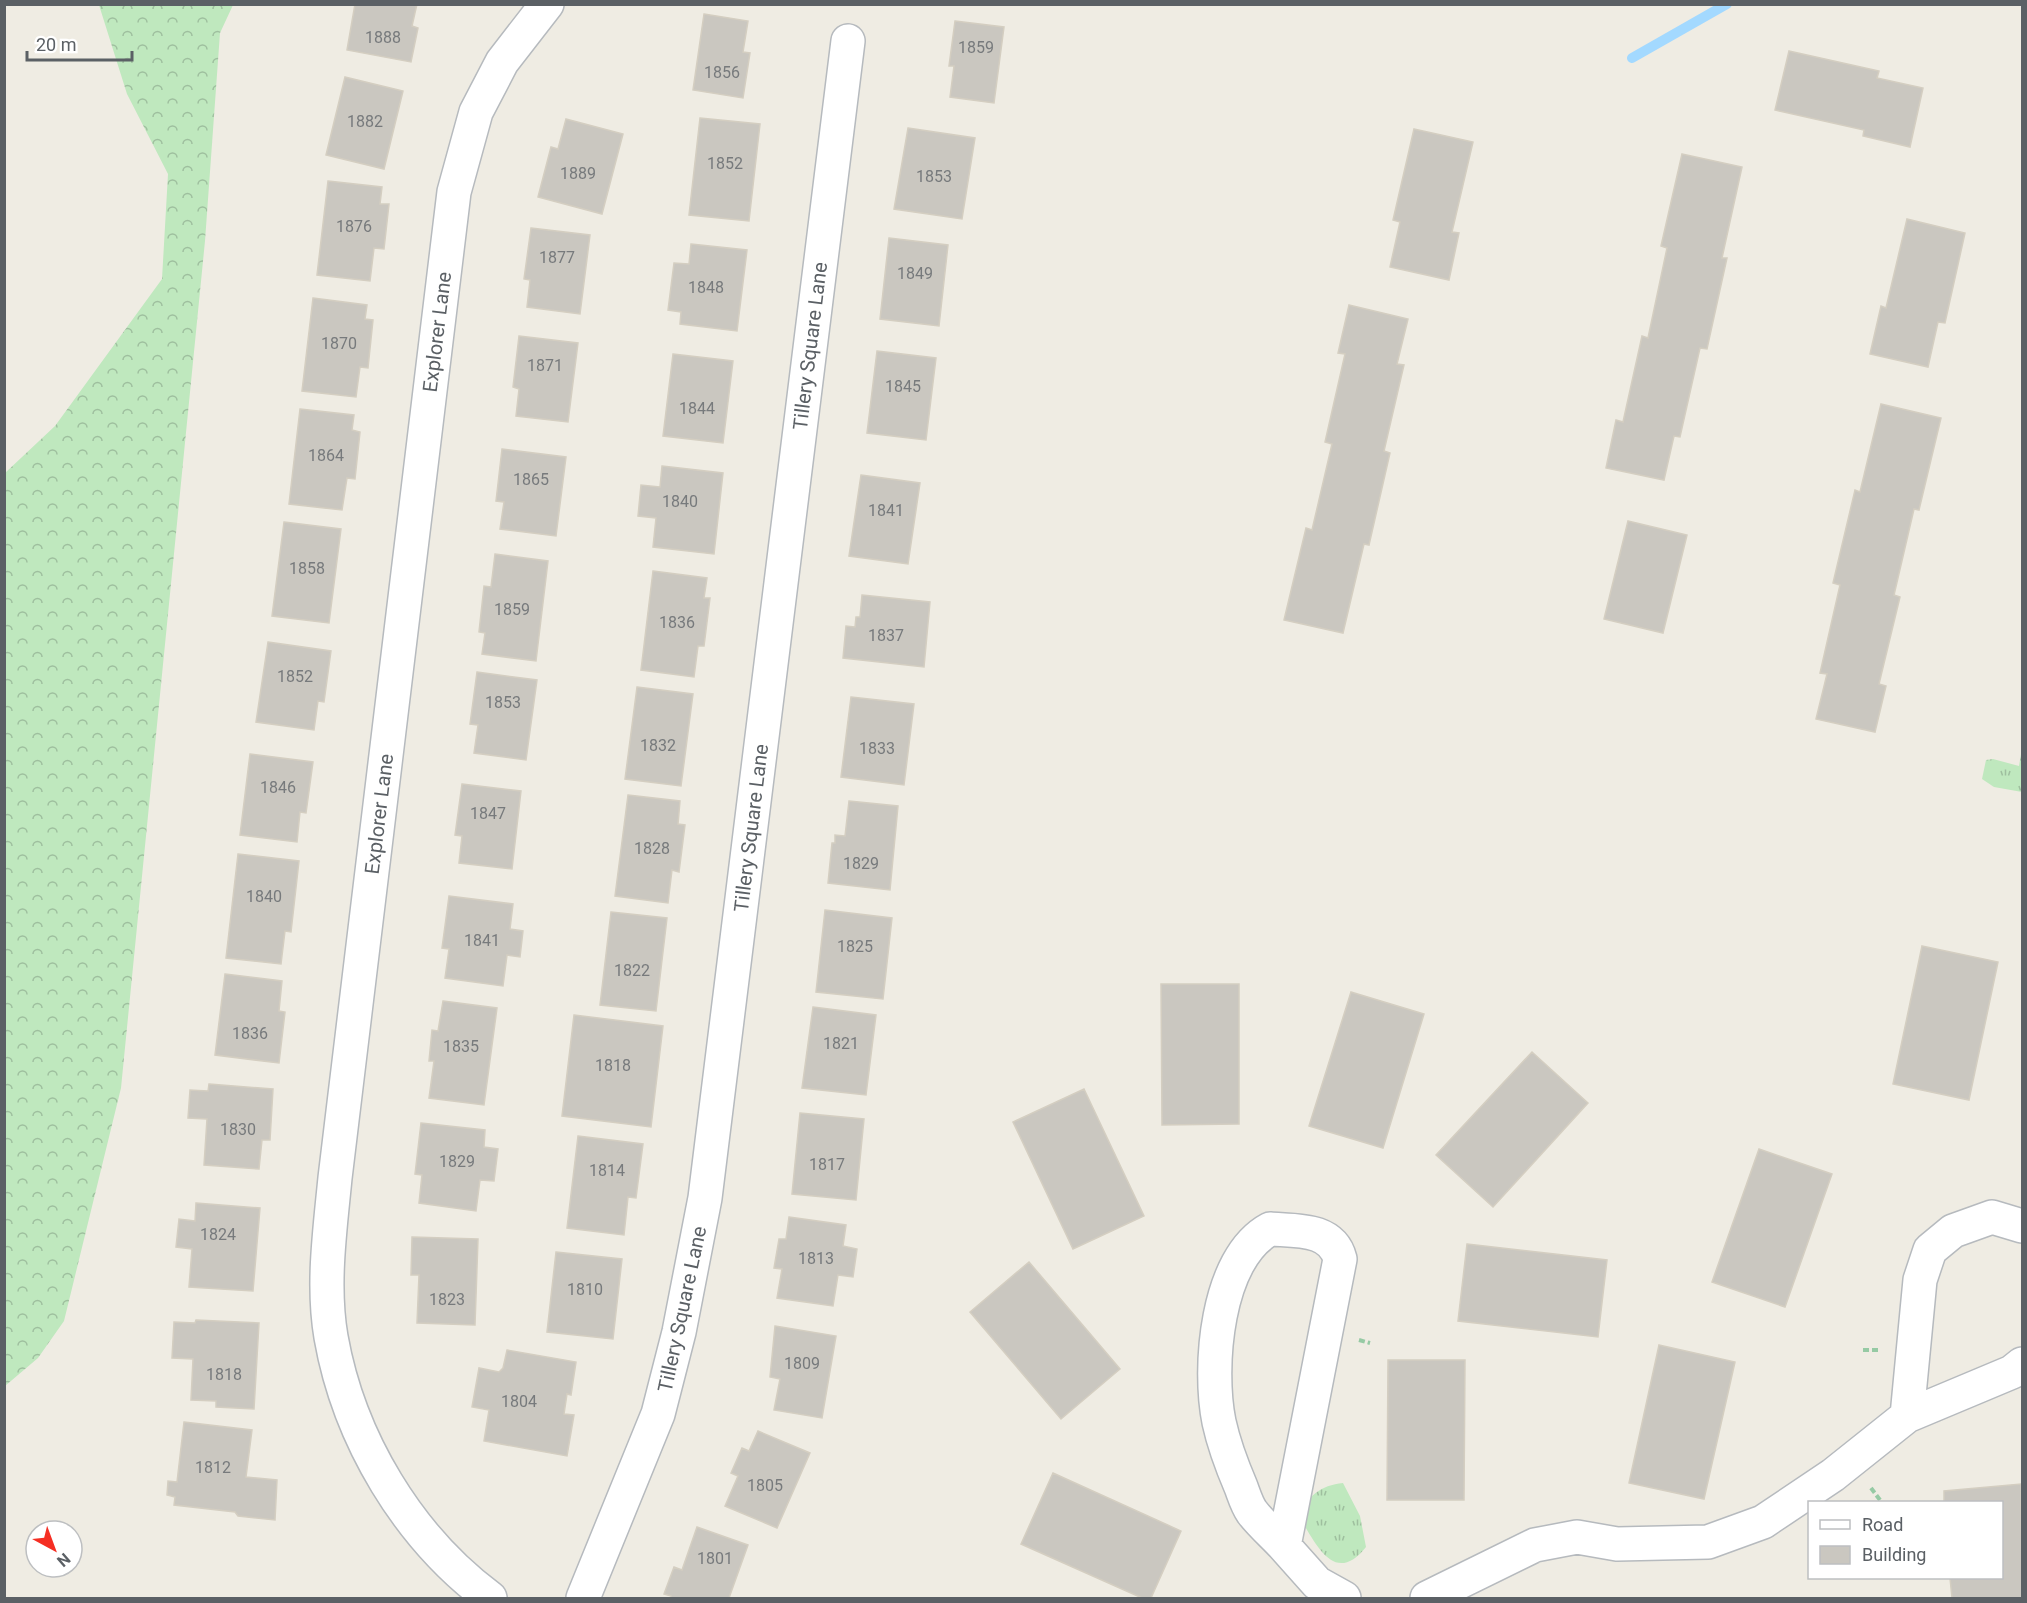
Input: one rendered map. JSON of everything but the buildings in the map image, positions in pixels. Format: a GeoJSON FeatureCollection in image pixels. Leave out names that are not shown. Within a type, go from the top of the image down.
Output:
{"type":"FeatureCollection","features":[{"type":"Feature","properties":{"kind":"street","name":"Explorer Lane"},"geometry":{"type":"LineString","coordinates":[[490,1599],[434,1548],[396,1500],[368,1449],[346,1393],[331,1336],[327,1277],[335,1178],[454,192],[476,112],[502,62],[548,4]]}},
{"type":"Feature","properties":{"kind":"street","name":"Tillery Square Lane"},"geometry":{"type":"LineString","coordinates":[[583,1599],[657,1414],[679,1332],[705,1198],[848,41]]}},
{"type":"Feature","properties":{"kind":"street"},"geometry":{"type":"LineString","coordinates":[[1907,1416],[1920,1280],[1930,1250],[1953,1231],[1992,1217],[2022,1226]]}},
{"type":"Feature","properties":{"kind":"street"},"geometry":{"type":"LineString","coordinates":[[1284,1545],[1340,1259],[1337,1249],[1326,1237],[1305,1232],[1270,1229],[1249,1245],[1238,1260],[1225,1299],[1214,1358],[1219,1420],[1231,1464],[1252,1511],[1317,1583],[1344,1599]]}},
{"type":"Feature","properties":{"kind":"street"},"geometry":{"type":"LineString","coordinates":[[1427,1599],[1535,1545],[1577,1537],[1617,1544],[1708,1542],[1763,1522],[1833,1475],[1907,1416],[2012,1372],[2022,1364]]}},
{"type":"Feature","properties":{"kind":"green space"},"geometry":{"type":"Polygon","coordinates":[[[99,5],[233,5],[220,33],[205,241],[121,1088],[64,1321],[38,1358],[5,1386],[5,473],[55,426],[162,279],[168,174],[127,94],[99,5]]]}},
{"type":"Feature","properties":{"kind":"green space"},"geometry":{"type":"Polygon","coordinates":[[[2022,748],[2022,792],[1994,787],[1982,779],[1986,760],[1993,759],[2019,766],[2022,748]]]}},
{"type":"Feature","properties":{"kind":"green space"},"geometry":{"type":"Polygon","coordinates":[[[1343,1483],[1360,1516],[1366,1547],[1355,1558],[1344,1563],[1335,1562],[1327,1557],[1299,1517],[1315,1493],[1328,1486],[1343,1483]]]}},
{"type":"Feature","properties":{"kind":"waterway"},"geometry":{"type":"LineString","coordinates":[[1632,58],[1727,4]]}}]}
